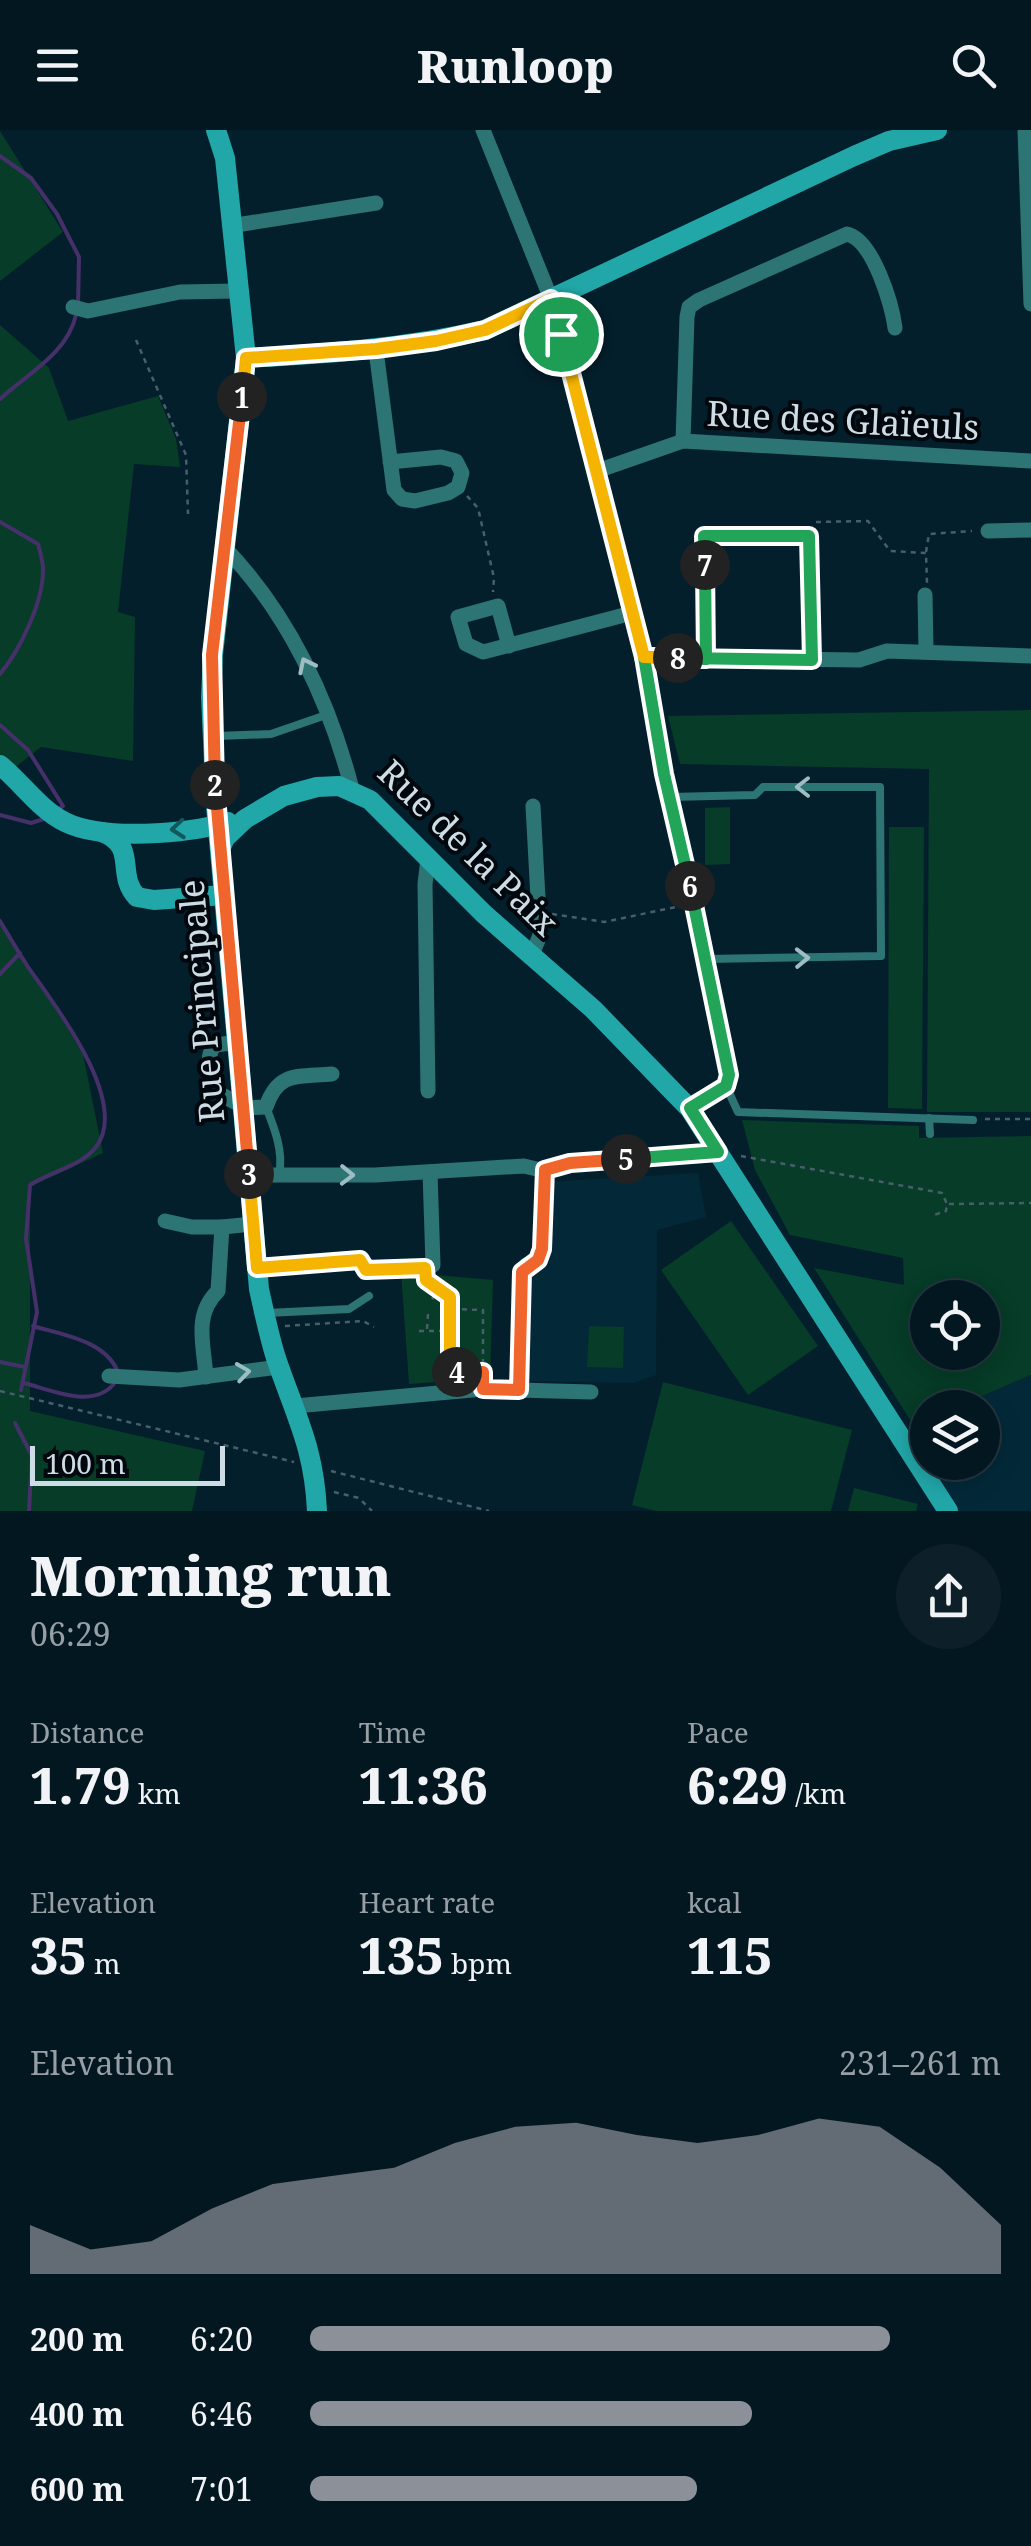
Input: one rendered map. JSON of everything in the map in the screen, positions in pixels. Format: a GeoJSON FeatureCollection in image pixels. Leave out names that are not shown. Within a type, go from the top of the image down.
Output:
{"type":"FeatureCollection","features":[{"type":"Feature","properties":{"kind":"street","name":"Rue Principale"},"geometry":{"type":"LineString","coordinates":[[216,130],[225,158],[236,292],[246,358],[212,655],[220,847],[239,1042],[255,1108],[250,1174],[257,1268],[266,1320],[314,1468]]}},
{"type":"Feature","properties":{"kind":"street"},"geometry":{"type":"LineString","coordinates":[[483,130],[551,299],[644,657],[729,1075],[726,1086],[690,1108]]}},
{"type":"Feature","properties":{"kind":"street"},"geometry":{"type":"LineString","coordinates":[[246,358],[376,349],[485,330],[854,156],[889,141],[937,130]]}},
{"type":"Feature","properties":{"kind":"street"},"geometry":{"type":"LineString","coordinates":[[1025,130],[1031,304]]}},
{"type":"Feature","properties":{"kind":"street"},"geometry":{"type":"LineString","coordinates":[[230,226],[376,203]]}},
{"type":"Feature","properties":{"kind":"street"},"geometry":{"type":"LineString","coordinates":[[683,441],[686,316],[699,300],[848,234],[863,242],[892,303],[895,328]]}},
{"type":"Feature","properties":{"kind":"street"},"geometry":{"type":"LineString","coordinates":[[80,309],[180,292],[236,292]]}},
{"type":"Feature","properties":{"kind":"street"},"geometry":{"type":"LineString","coordinates":[[376,349],[390,462],[394,490],[402,499],[415,501],[448,493],[458,487],[462,474],[456,461],[441,457],[390,462]]}},
{"type":"Feature","properties":{"kind":"street","name":"Rue des Glaïeuls"},"geometry":{"type":"LineString","coordinates":[[597,471],[683,441],[1031,461]]}},
{"type":"Feature","properties":{"kind":"street"},"geometry":{"type":"LineString","coordinates":[[988,531],[1031,530]]}},
{"type":"Feature","properties":{"kind":"street"},"geometry":{"type":"LineString","coordinates":[[706,659],[704,536],[809,536],[812,660]]}},
{"type":"Feature","properties":{"kind":"street","name":"Rue de la Paix"},"geometry":{"type":"LineString","coordinates":[[224,546],[287,627],[318,690],[352,789],[370,800],[593,1009],[690,1108],[948,1511]]}},
{"type":"Feature","properties":{"kind":"street"},"geometry":{"type":"LineString","coordinates":[[926,595],[926,652]]}},
{"type":"Feature","properties":{"kind":"street"},"geometry":{"type":"LineString","coordinates":[[509,646],[498,606],[458,617],[466,644],[483,652],[509,646],[632,613]]}},
{"type":"Feature","properties":{"kind":"street"},"geometry":{"type":"LineString","coordinates":[[644,657],[859,660],[887,652],[1031,656]]}},
{"type":"Feature","properties":{"kind":"street"},"geometry":{"type":"LineString","coordinates":[[0,764],[64,822],[131,841],[244,819]]}},
{"type":"Feature","properties":{"kind":"street"},"geometry":{"type":"LineString","coordinates":[[220,847],[244,819],[284,796],[317,786],[352,789]]}},
{"type":"Feature","properties":{"kind":"street"},"geometry":{"type":"LineString","coordinates":[[532,806],[540,913],[540,936],[532,955]]}},
{"type":"Feature","properties":{"kind":"street"},"geometry":{"type":"LineString","coordinates":[[131,841],[128,884],[137,897],[154,900],[224,895]]}},
{"type":"Feature","properties":{"kind":"street"},"geometry":{"type":"LineString","coordinates":[[428,858],[428,1092]]}},
{"type":"Feature","properties":{"kind":"street"},"geometry":{"type":"LineString","coordinates":[[239,1042],[215,1045],[208,1063],[216,1092],[255,1108],[286,1078],[332,1074]]}},
{"type":"Feature","properties":{"kind":"street"},"geometry":{"type":"LineString","coordinates":[[250,1174],[375,1175],[524,1166],[545,1170],[570,1163],[718,1154]]}},
{"type":"Feature","properties":{"kind":"street"},"geometry":{"type":"LineString","coordinates":[[519,1390],[522,1272],[538,1260],[542,1249],[545,1170]]}},
{"type":"Feature","properties":{"kind":"street"},"geometry":{"type":"LineString","coordinates":[[430,1172],[433,1265]]}},
{"type":"Feature","properties":{"kind":"street"},"geometry":{"type":"LineString","coordinates":[[166,1221],[192,1226],[253,1224]]}},
{"type":"Feature","properties":{"kind":"street"},"geometry":{"type":"LineString","coordinates":[[206,1377],[203,1305],[218,1291],[222,1227]]}},
{"type":"Feature","properties":{"kind":"street"},"geometry":{"type":"LineString","coordinates":[[117,1377],[179,1380],[280,1367]]}},
{"type":"Feature","properties":{"kind":"street"},"geometry":{"type":"LineString","coordinates":[[295,1406],[483,1389],[590,1392]]}},
{"type":"Feature","properties":{"kind":"street"},"geometry":{"type":"LineString","coordinates":[[314,1468],[317,1500]]}},
{"type":"Feature","properties":{"kind":"lane"},"geometry":{"type":"LineString","coordinates":[[213,736],[270,734],[326,714]]}},
{"type":"Feature","properties":{"kind":"lane"},"geometry":{"type":"LineString","coordinates":[[670,796],[755,795],[763,787],[880,786],[881,956],[705,959]]}},
{"type":"Feature","properties":{"kind":"lane"},"geometry":{"type":"LineString","coordinates":[[726,1086],[738,1112],[973,1120]]}},
{"type":"Feature","properties":{"kind":"lane"},"geometry":{"type":"LineString","coordinates":[[255,1108],[275,1128],[279,1174]]}},
{"type":"Feature","properties":{"kind":"lane"},"geometry":{"type":"LineString","coordinates":[[928,1118],[930,1134]]}},
{"type":"Feature","properties":{"kind":"lane"},"geometry":{"type":"LineString","coordinates":[[257,1268],[360,1260]]}},
{"type":"Feature","properties":{"kind":"lane"},"geometry":{"type":"LineString","coordinates":[[266,1320],[349,1309],[369,1296]]}},
{"type":"Feature","properties":{"kind":"path"},"geometry":{"type":"LineString","coordinates":[[136,340],[186,455],[188,514]]}},
{"type":"Feature","properties":{"kind":"path"},"geometry":{"type":"LineString","coordinates":[[458,487],[478,508],[494,578],[491,608]]}},
{"type":"Feature","properties":{"kind":"path"},"geometry":{"type":"LineString","coordinates":[[809,536],[815,522],[868,520],[890,551],[926,553]]}},
{"type":"Feature","properties":{"kind":"path"},"geometry":{"type":"LineString","coordinates":[[926,595],[929,534],[988,531]]}},
{"type":"Feature","properties":{"kind":"path"},"geometry":{"type":"LineString","coordinates":[[540,913],[604,922],[694,903]]}},
{"type":"Feature","properties":{"kind":"path"},"geometry":{"type":"LineString","coordinates":[[973,1120],[1031,1119]]}},
{"type":"Feature","properties":{"kind":"path"},"geometry":{"type":"LineString","coordinates":[[718,1154],[751,1156],[942,1193],[948,1204],[946,1211],[934,1215]]}},
{"type":"Feature","properties":{"kind":"path"},"geometry":{"type":"LineString","coordinates":[[948,1204],[1031,1203]]}},
{"type":"Feature","properties":{"kind":"path"},"geometry":{"type":"LineString","coordinates":[[360,1260],[366,1270],[425,1268],[426,1280],[450,1297],[450,1310],[450,1331],[452,1371],[483,1372],[483,1310],[450,1310]]}},
{"type":"Feature","properties":{"kind":"path"},"geometry":{"type":"LineString","coordinates":[[432,1298],[439,1288]]}},
{"type":"Feature","properties":{"kind":"path"},"geometry":{"type":"LineString","coordinates":[[427,1331],[428,1314]]}},
{"type":"Feature","properties":{"kind":"path"},"geometry":{"type":"LineString","coordinates":[[266,1320],[362,1322],[374,1327]]}},
{"type":"Feature","properties":{"kind":"path"},"geometry":{"type":"LineString","coordinates":[[419,1331],[450,1331]]}},
{"type":"Feature","properties":{"kind":"path"},"geometry":{"type":"LineString","coordinates":[[0,1391],[489,1511]]}},
{"type":"Feature","properties":{"kind":"path"},"geometry":{"type":"LineString","coordinates":[[317,1500],[358,1498],[372,1511]]}},
{"type":"Feature","properties":{"kind":"shaded area"},"geometry":{"type":"Polygon","coordinates":[[[698,1173],[706,1217],[657,1230],[656,1375],[633,1383],[524,1381],[527,1269],[542,1263],[546,1182],[698,1173]]]}},
{"type":"Feature","properties":{"kind":"shaded area"},"geometry":{"type":"Polygon","coordinates":[[[1031,1375],[1031,1511],[937,1511],[917,1480],[1000,1480],[1000,1390],[996,1390],[1031,1375]]]}},
{"type":"Feature","properties":{"kind":"shaded area"},"geometry":{"type":"Polygon","coordinates":[[[910,1428],[910,1469],[890,1438],[910,1428]]]}},
{"type":"Feature","properties":{"kind":"green space"},"geometry":{"type":"Polygon","coordinates":[[[0,131],[63,232],[0,281],[0,131]]]}},
{"type":"Feature","properties":{"kind":"green space"},"geometry":{"type":"Polygon","coordinates":[[[0,325],[49,368],[68,421],[158,396],[176,439],[180,467],[134,464],[118,612],[135,617],[133,761],[41,747],[0,779],[0,325]]]}},
{"type":"Feature","properties":{"kind":"green space"},"geometry":{"type":"Polygon","coordinates":[[[1031,710],[1031,1112],[927,1112],[929,769],[680,764],[668,716],[1031,710]]]}},
{"type":"Feature","properties":{"kind":"green space"},"geometry":{"type":"Polygon","coordinates":[[[730,807],[730,864],[705,865],[705,808],[730,807]]]}},
{"type":"Feature","properties":{"kind":"green space"},"geometry":{"type":"Polygon","coordinates":[[[889,827],[924,827],[922,1109],[888,1108],[889,827]]]}},
{"type":"Feature","properties":{"kind":"green space"},"geometry":{"type":"Polygon","coordinates":[[[0,918],[83,1054],[103,1153],[30,1187],[30,1411],[205,1451],[192,1511],[0,1511],[0,918]]]}},
{"type":"Feature","properties":{"kind":"green space"},"geometry":{"type":"Polygon","coordinates":[[[742,1120],[919,1126],[919,1138],[1031,1136],[1031,1375],[996,1390],[910,1390],[910,1420],[814,1268],[904,1285],[903,1258],[790,1235],[755,1170],[742,1120]]]}},
{"type":"Feature","properties":{"kind":"green space"},"geometry":{"type":"Polygon","coordinates":[[[731,1221],[818,1346],[748,1395],[661,1270],[731,1221]]]}},
{"type":"Feature","properties":{"kind":"green space"},"geometry":{"type":"Polygon","coordinates":[[[401,1272],[493,1280],[490,1378],[409,1384],[401,1272]]]}},
{"type":"Feature","properties":{"kind":"green space"},"geometry":{"type":"Polygon","coordinates":[[[589,1326],[624,1327],[623,1368],[587,1367],[589,1326]]]}},
{"type":"Feature","properties":{"kind":"green space"},"geometry":{"type":"Polygon","coordinates":[[[663,1382],[852,1430],[831,1511],[656,1511],[632,1505],[663,1382]]]}},
{"type":"Feature","properties":{"kind":"green space"},"geometry":{"type":"Polygon","coordinates":[[[854,1488],[918,1504],[916,1511],[848,1511],[854,1488]]]}},
{"type":"Feature","properties":{"kind":"waterway"},"geometry":{"type":"LineString","coordinates":[[0,156],[31,178],[57,214],[79,257],[78,306]]}},
{"type":"Feature","properties":{"kind":"waterway"},"geometry":{"type":"LineString","coordinates":[[0,399],[55,352],[76,315]]}},
{"type":"Feature","properties":{"kind":"waterway"},"geometry":{"type":"LineString","coordinates":[[0,522],[38,544],[43,568],[40,595],[29,624],[0,674]]}},
{"type":"Feature","properties":{"kind":"waterway"},"geometry":{"type":"LineString","coordinates":[[0,725],[28,750],[63,806],[58,810]]}},
{"type":"Feature","properties":{"kind":"waterway"},"geometry":{"type":"LineString","coordinates":[[0,815],[31,823],[47,818]]}},
{"type":"Feature","properties":{"kind":"waterway"},"geometry":{"type":"LineString","coordinates":[[0,921],[70,1028],[96,1079],[104,1105],[104,1128],[90,1154],[30,1185],[26,1239],[37,1312],[21,1390]]}},
{"type":"Feature","properties":{"kind":"waterway"},"geometry":{"type":"LineString","coordinates":[[0,974],[20,953]]}},
{"type":"Feature","properties":{"kind":"waterway"},"geometry":{"type":"LineString","coordinates":[[33,1326],[93,1346],[112,1361],[118,1372]]}},
{"type":"Feature","properties":{"kind":"waterway"},"geometry":{"type":"LineString","coordinates":[[0,1362],[25,1367]]}},
{"type":"Feature","properties":{"kind":"waterway"},"geometry":{"type":"LineString","coordinates":[[24,1383],[85,1397],[107,1390],[116,1381]]}},
{"type":"Feature","properties":{"kind":"waterway"},"geometry":{"type":"LineString","coordinates":[[15,1423],[32,1456],[29,1511]]}},
{"type":"Feature","properties":{"kind":"route"},"geometry":{"type":"LineString","coordinates":[[561,334],[551,299],[485,330],[436,341],[246,358],[212,655],[216,806],[257,1268],[360,1260],[366,1270],[425,1268],[426,1280],[450,1297],[450,1368],[456,1372],[483,1372],[483,1389],[519,1390],[522,1272],[538,1260],[542,1249],[545,1170],[570,1163],[718,1152],[690,1108],[726,1086],[729,1075],[664,774],[644,657],[706,659],[704,536],[809,536],[812,660],[706,659],[655,657],[644,657],[561,334]]}}]}
